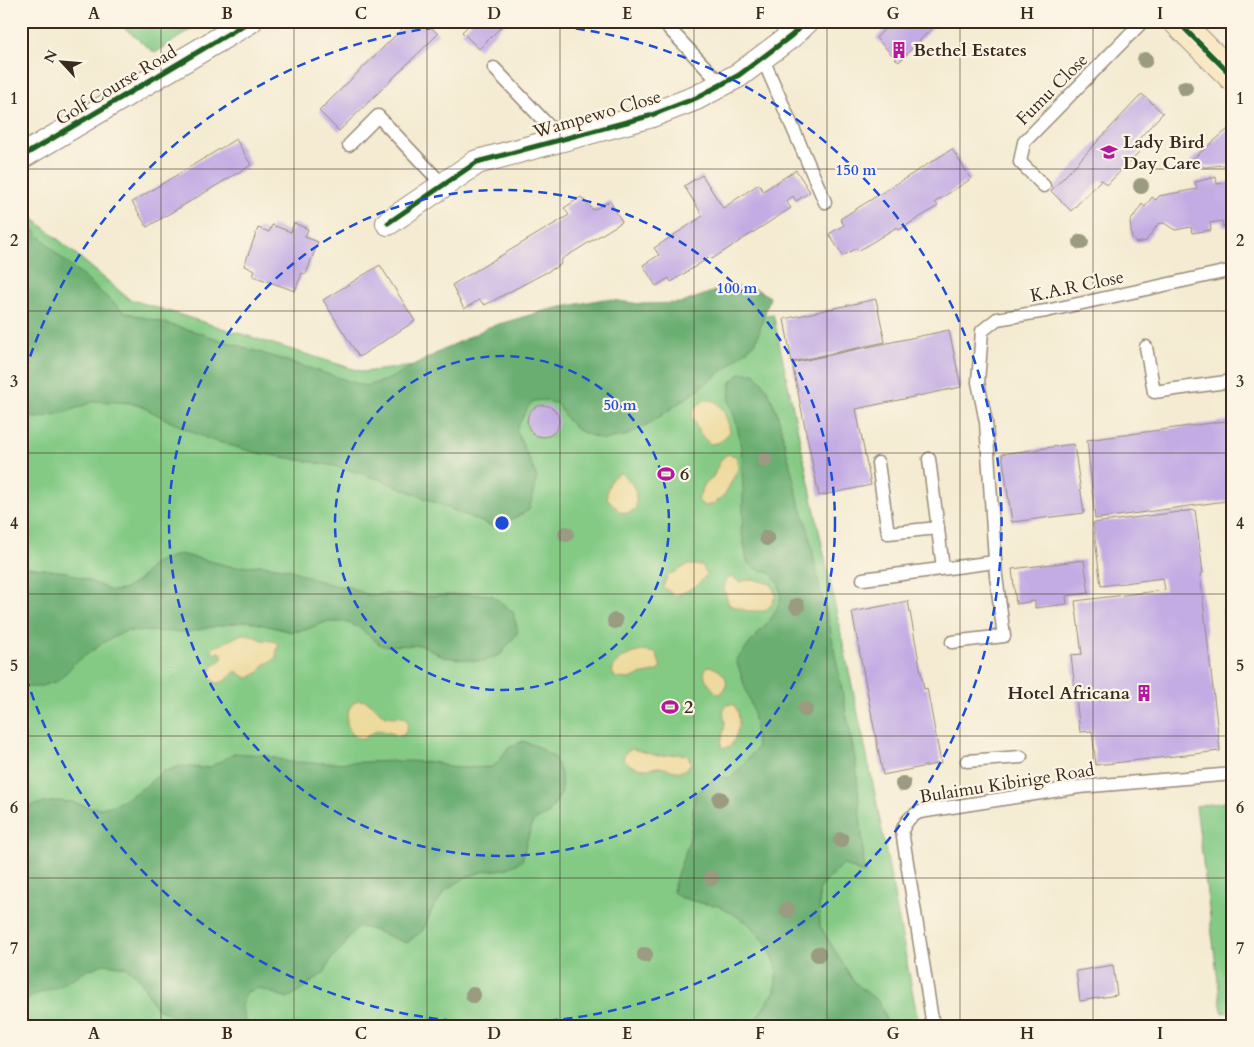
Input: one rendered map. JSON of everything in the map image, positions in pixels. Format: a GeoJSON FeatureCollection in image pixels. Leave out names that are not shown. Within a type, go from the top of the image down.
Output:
{"type":"FeatureCollection","features":[{"type":"Feature","properties":{"kind":"street","name":"Golf Course Road"},"geometry":{"type":"LineString","coordinates":[[21,157],[250,21]]}},
{"type":"Feature","properties":{"kind":"street","name":"Wampewo Close"},"geometry":{"type":"LineString","coordinates":[[388,223],[477,162],[649,116],[696,98],[739,75],[791,36],[807,21]]}},
{"type":"Feature","properties":{"kind":"street"},"geometry":{"type":"LineString","coordinates":[[1177,21],[1233,76]]}},
{"type":"Feature","properties":{"kind":"lane"},"geometry":{"type":"LineString","coordinates":[[662,21],[721,84]]}},
{"type":"Feature","properties":{"kind":"lane","name":"Fumu Close"},"geometry":{"type":"LineString","coordinates":[[1044,186],[1020,162],[1024,142],[1143,21]]}},
{"type":"Feature","properties":{"kind":"lane"},"geometry":{"type":"LineString","coordinates":[[762,57],[825,202]]}},
{"type":"Feature","properties":{"kind":"lane"},"geometry":{"type":"LineString","coordinates":[[494,68],[562,140]]}},
{"type":"Feature","properties":{"kind":"lane"},"geometry":{"type":"LineString","coordinates":[[349,145],[378,116],[444,185]]}},
{"type":"Feature","properties":{"kind":"lane","name":"K.A.R Close"},"geometry":{"type":"LineString","coordinates":[[952,642],[1004,636],[995,562],[986,422],[978,382],[982,331],[996,320],[1046,311],[1233,270]]}},
{"type":"Feature","properties":{"kind":"lane"},"geometry":{"type":"LineString","coordinates":[[1146,347],[1154,392],[1233,381]]}},
{"type":"Feature","properties":{"kind":"lane"},"geometry":{"type":"LineString","coordinates":[[929,459],[943,568]]}},
{"type":"Feature","properties":{"kind":"lane"},"geometry":{"type":"LineString","coordinates":[[878,464],[888,533],[938,528]]}},
{"type":"Feature","properties":{"kind":"lane"},"geometry":{"type":"LineString","coordinates":[[862,579],[995,562]]}},
{"type":"Feature","properties":{"kind":"lane"},"geometry":{"type":"LineString","coordinates":[[968,761],[1022,757]]}},
{"type":"Feature","properties":{"kind":"lane","name":"Bulaimu Kibirige Road"},"geometry":{"type":"LineString","coordinates":[[932,1026],[902,831],[907,820],[913,814],[1079,787],[1233,774]]}},
{"type":"Feature","properties":{"kind":"green space"},"geometry":{"type":"Polygon","coordinates":[[[116,21],[204,21],[155,53],[116,21]]]}},
{"type":"Feature","properties":{"kind":"green space"},"geometry":{"type":"Polygon","coordinates":[[[21,208],[129,299],[363,372],[502,356],[773,314],[874,789],[919,1026],[21,1026],[21,208]]]}},
{"type":"Feature","properties":{"kind":"green space"},"geometry":{"type":"Polygon","coordinates":[[[21,216],[57,254],[124,312],[193,331],[365,386],[387,380],[489,327],[547,310],[604,299],[640,304],[682,303],[728,286],[756,289],[770,297],[756,342],[696,391],[655,420],[628,435],[603,440],[577,430],[568,421],[557,404],[544,400],[533,401],[516,430],[537,477],[529,510],[496,528],[379,479],[335,466],[253,452],[208,439],[143,407],[130,403],[95,401],[67,412],[38,418],[21,417],[21,216]]]}},
{"type":"Feature","properties":{"kind":"green space"},"geometry":{"type":"Polygon","coordinates":[[[740,373],[755,373],[767,389],[777,412],[799,502],[808,529],[821,594],[829,622],[856,764],[865,874],[842,864],[819,890],[820,926],[854,982],[880,1003],[888,1026],[751,1026],[775,991],[777,966],[766,943],[747,922],[718,906],[679,897],[673,892],[690,837],[695,794],[717,777],[731,778],[757,748],[753,711],[736,660],[772,617],[781,596],[779,583],[770,573],[754,568],[747,561],[741,528],[743,521],[743,491],[741,448],[737,425],[729,401],[731,382],[740,373]]]}},
{"type":"Feature","properties":{"kind":"green space"},"geometry":{"type":"Polygon","coordinates":[[[180,554],[234,567],[262,565],[289,569],[313,579],[333,585],[349,587],[368,595],[492,595],[513,612],[518,632],[501,654],[485,661],[476,661],[444,657],[422,645],[382,646],[358,627],[345,622],[326,622],[305,630],[292,632],[248,621],[188,632],[127,631],[106,641],[75,663],[58,681],[38,687],[21,687],[21,566],[66,572],[111,591],[123,590],[138,581],[156,562],[180,554]]]}},
{"type":"Feature","properties":{"kind":"green space"},"geometry":{"type":"Polygon","coordinates":[[[1233,609],[1233,659],[1228,659],[1223,610],[1233,609]]]}},
{"type":"Feature","properties":{"kind":"green space"},"geometry":{"type":"Polygon","coordinates":[[[523,741],[538,747],[555,758],[561,774],[562,792],[549,813],[533,822],[522,861],[506,869],[485,871],[466,877],[445,891],[432,910],[423,930],[407,943],[359,927],[350,935],[344,946],[332,958],[324,973],[298,992],[287,998],[258,988],[247,992],[241,1005],[245,1021],[244,1026],[191,1026],[155,1007],[140,979],[126,967],[104,964],[88,970],[58,987],[34,995],[21,1004],[21,812],[33,805],[57,801],[72,802],[89,807],[100,808],[110,806],[146,786],[162,772],[181,766],[210,767],[235,753],[265,755],[289,762],[398,761],[435,762],[448,767],[460,768],[492,767],[508,748],[523,741]]]}},
{"type":"Feature","properties":{"kind":"green space"},"geometry":{"type":"Polygon","coordinates":[[[1233,801],[1233,1012],[1222,1013],[1196,806],[1233,801]]]}},
{"type":"Feature","properties":{"kind":"sand"},"geometry":{"type":"Polygon","coordinates":[[[705,400],[717,403],[727,419],[730,432],[720,442],[711,444],[704,439],[692,415],[695,407],[705,400]]]}},
{"type":"Feature","properties":{"kind":"sand"},"geometry":{"type":"Polygon","coordinates":[[[728,454],[736,456],[738,469],[725,494],[714,504],[704,506],[698,500],[703,488],[713,476],[721,460],[728,454]]]}},
{"type":"Feature","properties":{"kind":"sand"},"geometry":{"type":"Polygon","coordinates":[[[620,473],[632,484],[636,496],[636,508],[629,513],[620,512],[607,498],[607,490],[612,478],[620,473]]]}},
{"type":"Feature","properties":{"kind":"sand"},"geometry":{"type":"Polygon","coordinates":[[[687,565],[701,565],[707,574],[693,588],[675,596],[663,587],[668,574],[678,571],[687,565]]]}},
{"type":"Feature","properties":{"kind":"sand"},"geometry":{"type":"Polygon","coordinates":[[[733,577],[739,582],[752,579],[771,584],[776,595],[771,605],[765,611],[748,611],[729,605],[724,590],[726,579],[733,577]]]}},
{"type":"Feature","properties":{"kind":"sand"},"geometry":{"type":"Polygon","coordinates":[[[242,634],[278,643],[276,657],[265,664],[258,673],[249,678],[236,671],[225,681],[216,683],[211,679],[210,674],[213,666],[223,656],[218,652],[214,654],[212,651],[213,647],[242,634]]]}},
{"type":"Feature","properties":{"kind":"sand"},"geometry":{"type":"Polygon","coordinates":[[[642,651],[656,653],[661,667],[658,671],[629,679],[616,678],[612,672],[616,663],[628,655],[642,651]]]}},
{"type":"Feature","properties":{"kind":"sand"},"geometry":{"type":"Polygon","coordinates":[[[709,666],[719,670],[725,677],[726,685],[720,694],[716,693],[705,678],[706,667],[709,666]]]}},
{"type":"Feature","properties":{"kind":"sand"},"geometry":{"type":"Polygon","coordinates":[[[358,700],[369,702],[386,716],[406,719],[408,725],[404,735],[399,736],[377,730],[363,739],[354,735],[348,726],[347,716],[352,705],[358,700]]]}},
{"type":"Feature","properties":{"kind":"sand"},"geometry":{"type":"Polygon","coordinates":[[[733,704],[738,714],[739,726],[730,747],[723,748],[721,740],[725,725],[724,710],[726,705],[733,704]]]}},
{"type":"Feature","properties":{"kind":"sand"},"geometry":{"type":"Polygon","coordinates":[[[632,749],[658,756],[687,755],[691,762],[685,770],[681,771],[660,767],[637,768],[628,764],[623,759],[625,753],[632,749]]]}},
{"type":"Feature","properties":{"kind":"building"},"geometry":{"type":"Polygon","coordinates":[[[410,21],[425,21],[438,34],[339,131],[319,111],[410,21]]]}},
{"type":"Feature","properties":{"kind":"building"},"geometry":{"type":"Polygon","coordinates":[[[473,21],[507,21],[479,49],[462,32],[473,21]]]}},
{"type":"Feature","properties":{"kind":"building","name":"Bethel Estates"},"geometry":{"type":"Polygon","coordinates":[[[892,21],[939,21],[899,62],[876,38],[892,21]]]}},
{"type":"Feature","properties":{"kind":"building"},"geometry":{"type":"Polygon","coordinates":[[[1142,94],[1163,113],[1133,145],[1140,151],[1107,185],[1101,180],[1071,211],[1051,191],[1142,94]]]}},
{"type":"Feature","properties":{"kind":"building"},"geometry":{"type":"Polygon","coordinates":[[[1233,125],[1233,164],[1205,167],[1189,162],[1233,125]]]}},
{"type":"Feature","properties":{"kind":"building"},"geometry":{"type":"Polygon","coordinates":[[[236,139],[251,165],[147,227],[132,202],[236,139]]]}},
{"type":"Feature","properties":{"kind":"building"},"geometry":{"type":"Polygon","coordinates":[[[952,149],[971,179],[935,202],[938,206],[899,230],[897,227],[858,251],[856,248],[843,256],[829,234],[844,225],[840,219],[952,149]]]}},
{"type":"Feature","properties":{"kind":"building"},"geometry":{"type":"Polygon","coordinates":[[[796,170],[810,192],[796,201],[793,196],[786,201],[791,208],[712,259],[710,257],[671,282],[669,278],[656,286],[643,265],[659,255],[654,248],[703,216],[684,186],[702,175],[723,208],[759,184],[763,191],[796,170]]]}},
{"type":"Feature","properties":{"kind":"building"},"geometry":{"type":"Polygon","coordinates":[[[1216,177],[1217,184],[1233,181],[1233,225],[1223,227],[1222,221],[1210,223],[1211,230],[1192,233],[1191,227],[1175,230],[1164,223],[1158,224],[1146,241],[1136,243],[1132,239],[1130,222],[1142,204],[1145,207],[1152,197],[1156,200],[1159,196],[1197,189],[1195,182],[1216,177]]]}},
{"type":"Feature","properties":{"kind":"building"},"geometry":{"type":"Polygon","coordinates":[[[581,197],[593,210],[610,201],[622,222],[562,259],[560,265],[485,305],[479,300],[464,309],[452,285],[569,215],[564,208],[581,197]]]}},
{"type":"Feature","properties":{"kind":"building"},"geometry":{"type":"Polygon","coordinates":[[[294,223],[308,229],[305,237],[318,242],[306,274],[302,273],[295,291],[253,276],[255,270],[244,266],[258,228],[269,232],[272,225],[291,232],[294,223]]]}},
{"type":"Feature","properties":{"kind":"building"},"geometry":{"type":"Polygon","coordinates":[[[380,265],[415,321],[359,357],[323,300],[380,265]]]}},
{"type":"Feature","properties":{"kind":"building"},"geometry":{"type":"Polygon","coordinates":[[[876,299],[885,342],[792,362],[784,319],[876,299]]]}},
{"type":"Feature","properties":{"kind":"building"},"geometry":{"type":"Polygon","coordinates":[[[949,330],[961,387],[856,409],[871,485],[819,496],[792,363],[949,330]]]}},
{"type":"Feature","properties":{"kind":"building"},"geometry":{"type":"Polygon","coordinates":[[[543,405],[549,406],[554,410],[558,415],[558,427],[554,432],[549,436],[543,437],[537,436],[532,432],[528,427],[527,421],[528,415],[532,410],[537,406],[543,405]]]}},
{"type":"Feature","properties":{"kind":"building"},"geometry":{"type":"Polygon","coordinates":[[[1233,420],[1233,500],[1095,519],[1087,440],[1233,420]]]}},
{"type":"Feature","properties":{"kind":"building"},"geometry":{"type":"Polygon","coordinates":[[[1074,444],[1084,513],[1012,522],[1002,454],[1074,444]]]}},
{"type":"Feature","properties":{"kind":"building","name":"Hotel Africana"},"geometry":{"type":"Polygon","coordinates":[[[1195,510],[1203,573],[1200,574],[1220,751],[1096,765],[1092,731],[1080,732],[1071,655],[1082,654],[1075,601],[1165,590],[1163,578],[1101,586],[1093,523],[1195,510]]]}},
{"type":"Feature","properties":{"kind":"building"},"geometry":{"type":"Polygon","coordinates":[[[1084,560],[1089,593],[1066,596],[1067,604],[1035,608],[1035,601],[1016,604],[1012,569],[1084,560]]]}},
{"type":"Feature","properties":{"kind":"building"},"geometry":{"type":"Polygon","coordinates":[[[908,601],[924,689],[927,688],[941,763],[883,775],[852,612],[908,601]]]}},
{"type":"Feature","properties":{"kind":"building"},"geometry":{"type":"Polygon","coordinates":[[[1113,965],[1117,995],[1080,1001],[1076,971],[1113,965]]]}},
{"type":"Feature","properties":{"kind":"waterway"},"geometry":{"type":"LineString","coordinates":[[1198,1026],[1233,1021]]}},
{"type":"Feature","properties":{"kind":"cycle path"},"geometry":{"type":"LineString","coordinates":[[21,157],[250,21]]}},
{"type":"Feature","properties":{"kind":"cycle path"},"geometry":{"type":"LineString","coordinates":[[388,223],[477,162],[649,116],[696,98],[739,75],[791,36],[807,21]]}},
{"type":"Feature","properties":{"kind":"cycle path"},"geometry":{"type":"LineString","coordinates":[[1177,21],[1233,77]]}},
{"type":"Feature","properties":{"kind":"place","name":"Bethel Estates"},"geometry":{"type":"Point","coordinates":[899,50]}},
{"type":"Feature","properties":{"kind":"place","name":"Lady Bird Day Care"},"geometry":{"type":"Point","coordinates":[1109,152]}},
{"type":"Feature","properties":{"kind":"place","name":"6"},"geometry":{"type":"Point","coordinates":[666,474]}},
{"type":"Feature","properties":{"kind":"place","name":"Hotel Africana"},"geometry":{"type":"Point","coordinates":[1144,693]}},
{"type":"Feature","properties":{"kind":"place","name":"2"},"geometry":{"type":"Point","coordinates":[670,707]}}]}
